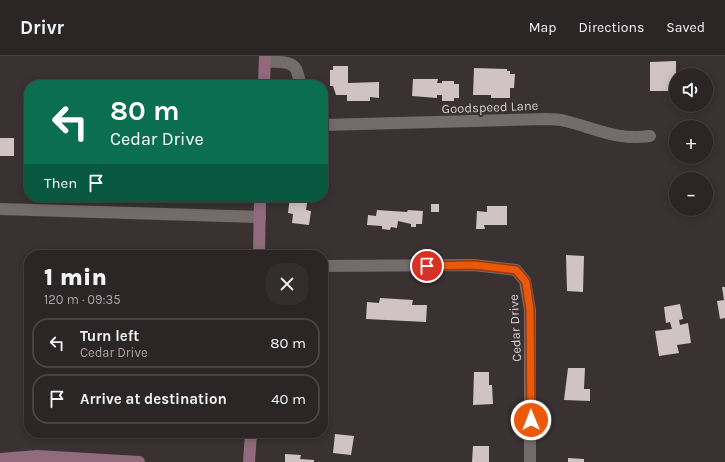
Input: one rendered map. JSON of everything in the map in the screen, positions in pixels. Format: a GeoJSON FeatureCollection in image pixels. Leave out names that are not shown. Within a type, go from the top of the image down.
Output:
{"type":"FeatureCollection","features":[{"type":"Feature","properties":{"kind":"main road"},"geometry":{"type":"LineString","coordinates":[[264,80],[265,59]]}},
{"type":"Feature","properties":{"kind":"main road"},"geometry":{"type":"LineString","coordinates":[[259,250],[260,202]]}},
{"type":"Feature","properties":{"kind":"main road"},"geometry":{"type":"LineString","coordinates":[[249,462],[251,438]]}},
{"type":"Feature","properties":{"kind":"main road"},"geometry":{"type":"LineString","coordinates":[[0,459],[37,456],[139,462]]}},
{"type":"Feature","properties":{"kind":"street"},"geometry":{"type":"LineString","coordinates":[[265,59],[290,64],[296,68],[300,80]]}},
{"type":"Feature","properties":{"kind":"street","name":"Goodspeed Lane"},"geometry":{"type":"LineString","coordinates":[[328,123],[544,119],[564,120],[612,136],[627,138],[650,136]]}},
{"type":"Feature","properties":{"kind":"street"},"geometry":{"type":"LineString","coordinates":[[0,209],[260,217]]}},
{"type":"Feature","properties":{"kind":"street","name":"Cedar Drive"},"geometry":{"type":"LineString","coordinates":[[328,266],[474,265],[516,270],[526,282],[530,310],[530,462]]}},
{"type":"Feature","properties":{"kind":"building"},"geometry":{"type":"Polygon","coordinates":[[[676,61],[676,68],[669,68],[669,91],[650,91],[650,62],[676,61]]]}},
{"type":"Feature","properties":{"kind":"building"},"geometry":{"type":"Polygon","coordinates":[[[333,66],[348,66],[348,83],[379,82],[379,98],[370,97],[370,101],[347,101],[347,95],[336,95],[333,86],[330,86],[330,70],[333,70],[333,66]]]}},
{"type":"Feature","properties":{"kind":"building"},"geometry":{"type":"Polygon","coordinates":[[[474,68],[507,69],[507,71],[510,71],[510,74],[515,74],[514,88],[510,88],[510,98],[491,98],[491,95],[473,95],[474,68]]]}},
{"type":"Feature","properties":{"kind":"building"},"geometry":{"type":"Polygon","coordinates":[[[413,79],[438,79],[437,83],[442,83],[442,81],[454,81],[454,84],[459,84],[459,98],[454,98],[454,101],[442,101],[442,95],[437,95],[437,98],[412,96],[413,79]]]}},
{"type":"Feature","properties":{"kind":"building"},"geometry":{"type":"Polygon","coordinates":[[[0,138],[14,138],[14,156],[0,156],[0,138]]]}},
{"type":"Feature","properties":{"kind":"building"},"geometry":{"type":"Polygon","coordinates":[[[289,202],[307,202],[306,210],[311,211],[309,225],[292,223],[293,214],[288,213],[289,202]]]}},
{"type":"Feature","properties":{"kind":"building"},"geometry":{"type":"Polygon","coordinates":[[[431,204],[439,204],[439,212],[431,212],[431,204]]]}},
{"type":"Feature","properties":{"kind":"building"},"geometry":{"type":"Polygon","coordinates":[[[487,206],[507,206],[507,225],[484,225],[485,229],[476,229],[477,211],[487,212],[487,206]]]}},
{"type":"Feature","properties":{"kind":"building"},"geometry":{"type":"Polygon","coordinates":[[[377,210],[407,212],[408,210],[423,211],[422,224],[416,224],[416,227],[411,227],[411,224],[398,221],[397,228],[391,227],[390,230],[382,229],[382,226],[367,225],[368,215],[376,216],[377,210]]]}},
{"type":"Feature","properties":{"kind":"building"},"geometry":{"type":"Polygon","coordinates":[[[566,255],[584,256],[583,292],[567,291],[566,255]]]}},
{"type":"Feature","properties":{"kind":"building"},"geometry":{"type":"Polygon","coordinates":[[[722,287],[725,287],[725,318],[720,319],[717,301],[724,300],[722,287]]]}},
{"type":"Feature","properties":{"kind":"building"},"geometry":{"type":"Polygon","coordinates":[[[380,298],[413,300],[412,305],[427,305],[426,322],[366,319],[367,302],[379,303],[380,298]]]}},
{"type":"Feature","properties":{"kind":"building"},"geometry":{"type":"Polygon","coordinates":[[[680,304],[683,319],[679,320],[680,325],[688,323],[691,343],[677,345],[679,353],[659,356],[655,331],[672,329],[670,322],[666,323],[664,307],[680,304]]]}},
{"type":"Feature","properties":{"kind":"building"},"geometry":{"type":"Polygon","coordinates":[[[568,368],[585,368],[584,389],[590,389],[590,401],[564,400],[568,368]]]}},
{"type":"Feature","properties":{"kind":"building"},"geometry":{"type":"Polygon","coordinates":[[[474,372],[489,372],[489,385],[492,385],[493,404],[473,405],[474,372]]]}},
{"type":"Feature","properties":{"kind":"building"},"geometry":{"type":"Polygon","coordinates":[[[335,434],[354,436],[351,455],[333,453],[335,434]]]}},
{"type":"Feature","properties":{"kind":"building"},"geometry":{"type":"Polygon","coordinates":[[[473,446],[489,446],[489,462],[472,462],[473,446]]]}},
{"type":"Feature","properties":{"kind":"building"},"geometry":{"type":"Polygon","coordinates":[[[285,454],[301,455],[300,459],[314,460],[314,462],[285,462],[285,454]]]}},
{"type":"Feature","properties":{"kind":"building"},"geometry":{"type":"Polygon","coordinates":[[[568,458],[584,459],[584,462],[568,462],[568,458]]]}},
{"type":"Feature","properties":{"kind":"route"},"geometry":{"type":"LineString","coordinates":[[427,266],[474,265],[516,270],[526,282],[530,310],[531,420]]}}]}
